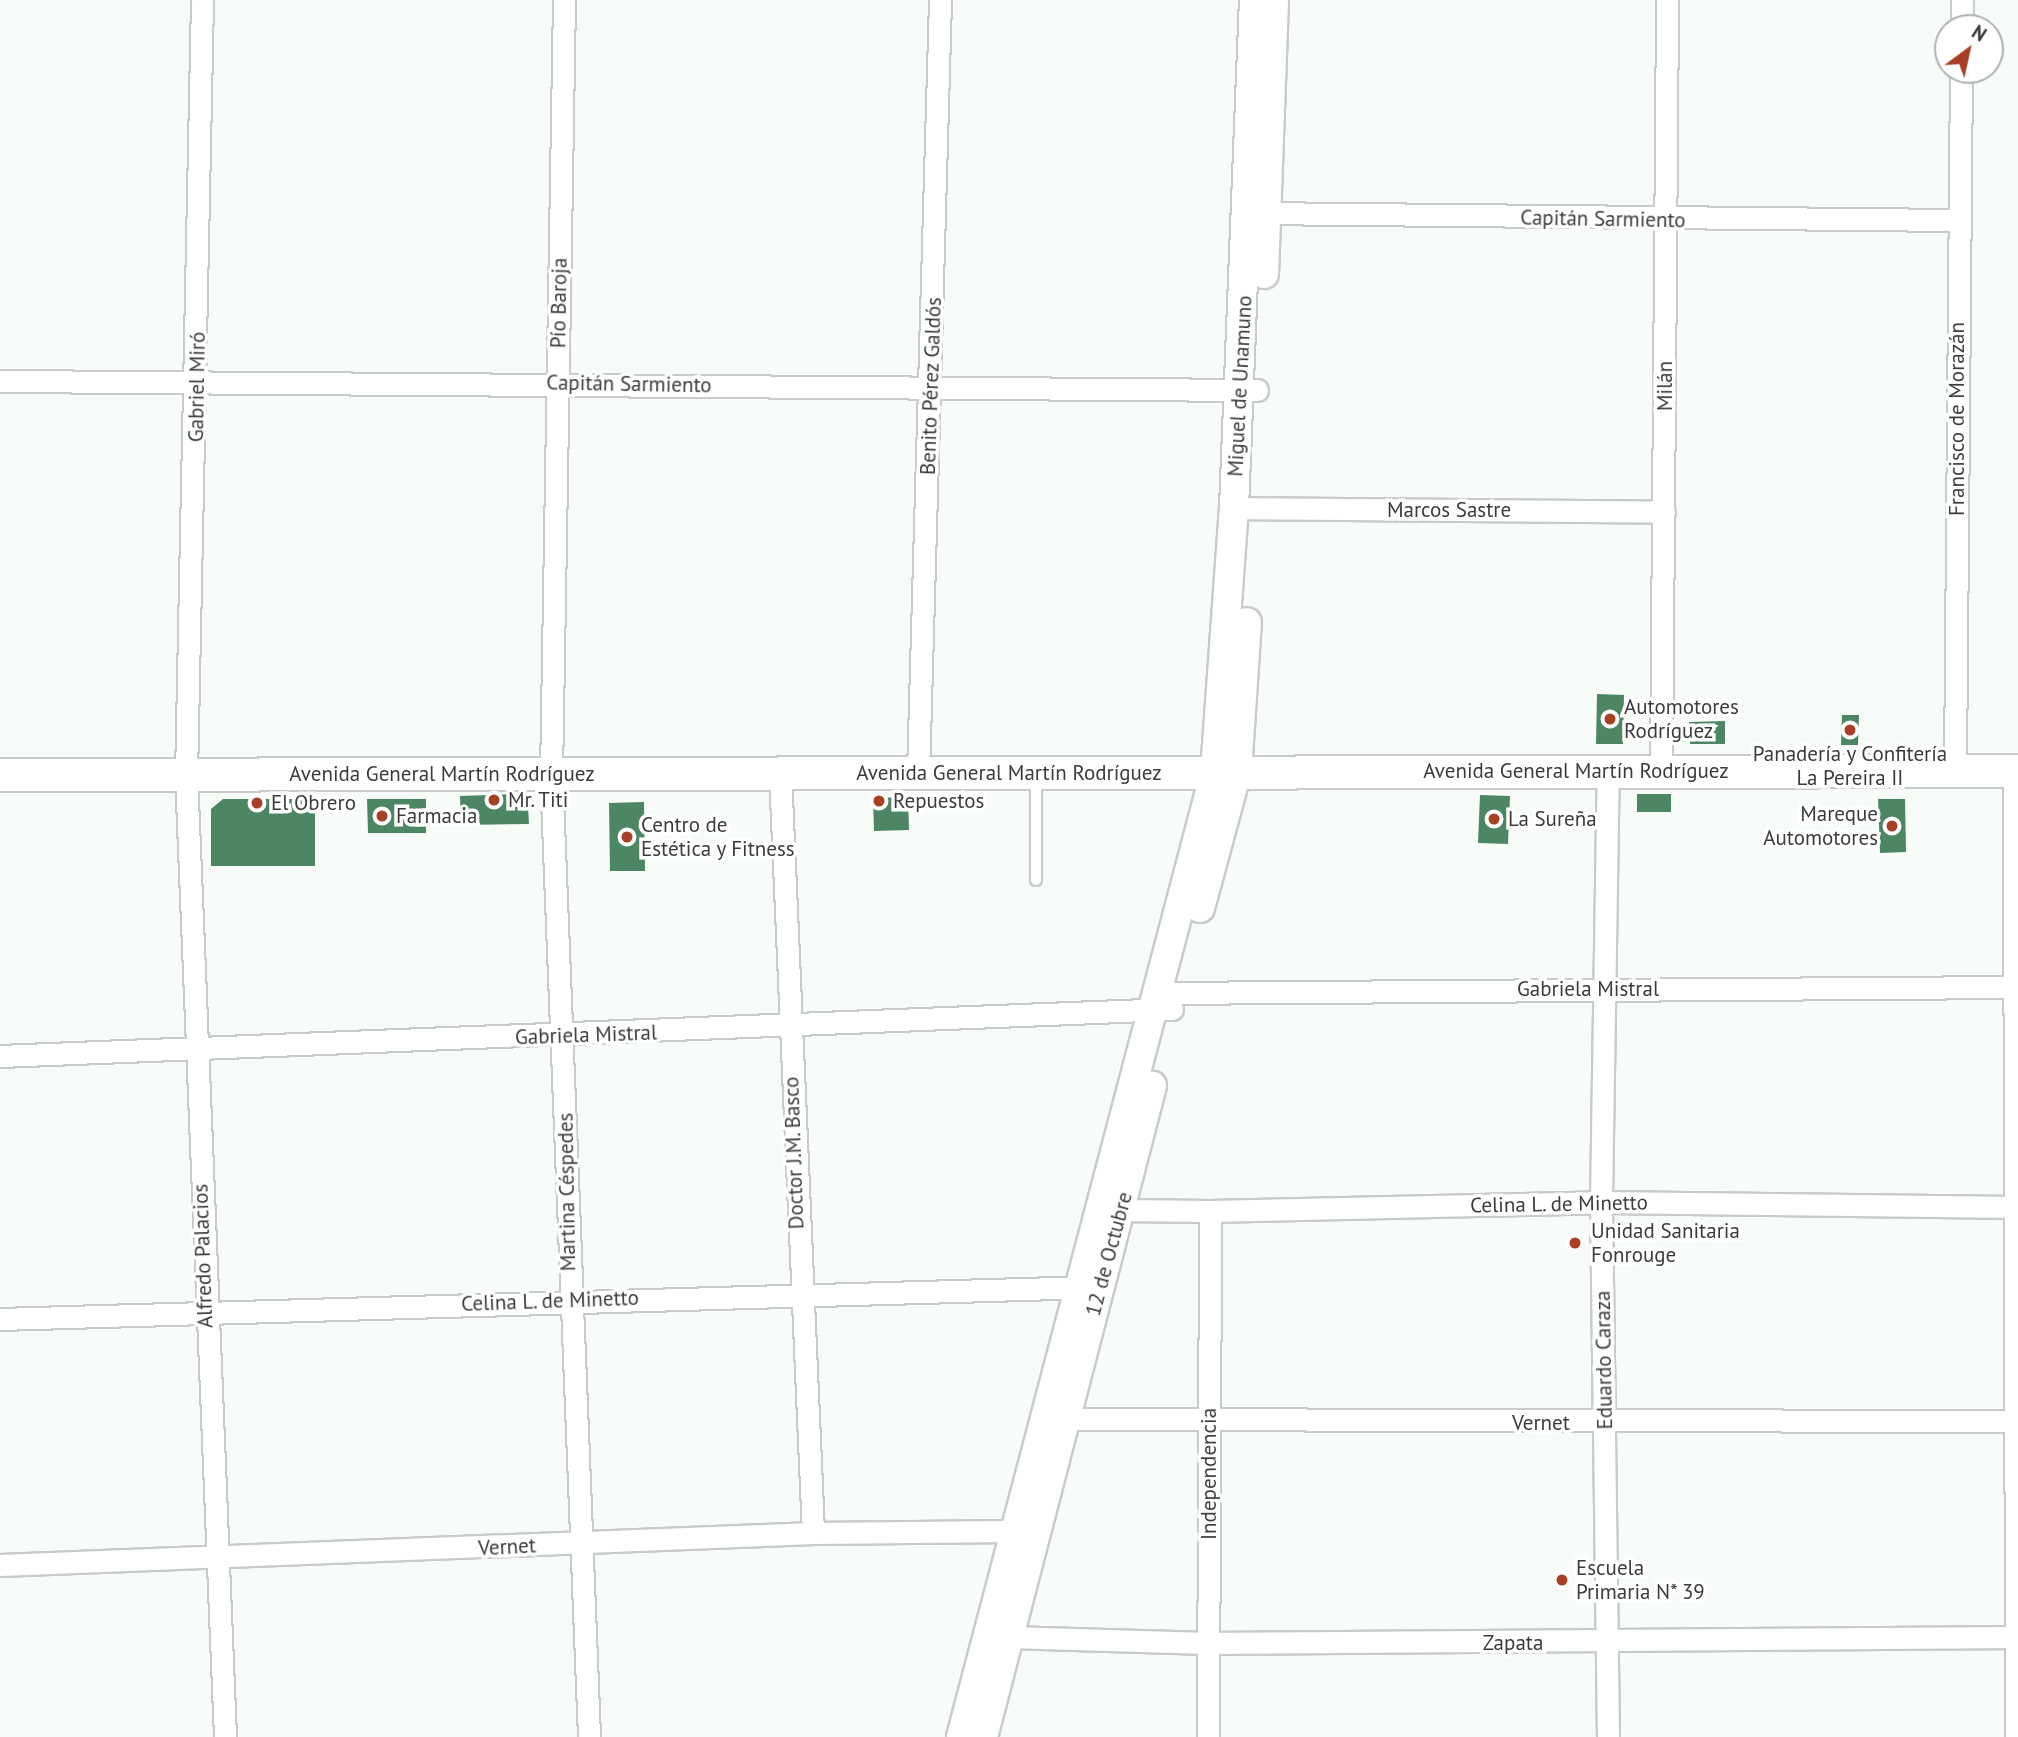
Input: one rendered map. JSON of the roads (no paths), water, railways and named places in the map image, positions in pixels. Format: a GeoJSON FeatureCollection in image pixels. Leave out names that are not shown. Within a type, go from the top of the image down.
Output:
{"type":"FeatureCollection","features":[{"type":"Feature","properties":{"kind":"main road","name":"Avenida General Martín Rodríguez"},"geometry":{"type":"LineString","coordinates":[[0,775],[1608,772],[1955,768],[2016,771]]}},
{"type":"Feature","properties":{"kind":"street","name":"Gabriel Miró"},"geometry":{"type":"LineString","coordinates":[[186,774],[198,386],[202,0]]}},
{"type":"Feature","properties":{"kind":"street","name":"Pío Baroja"},"geometry":{"type":"LineString","coordinates":[[551,773],[564,0]]}},
{"type":"Feature","properties":{"kind":"street","name":"Benito Pérez Galdós"},"geometry":{"type":"LineString","coordinates":[[918,773],[932,387],[940,0]]}},
{"type":"Feature","properties":{"kind":"street","name":"Miguel de Unamuno"},"geometry":{"type":"LineString","coordinates":[[1254,0],[1257,213]]}},
{"type":"Feature","properties":{"kind":"street","name":"Miguel de Unamuno"},"geometry":{"type":"LineString","coordinates":[[1226,772],[1243,508],[1257,213],[1274,0]]}},
{"type":"Feature","properties":{"kind":"street","name":"Milán"},"geometry":{"type":"LineString","coordinates":[[1661,771],[1667,0]]}},
{"type":"Feature","properties":{"kind":"street","name":"Francisco de Morazán"},"geometry":{"type":"LineString","coordinates":[[1955,768],[1961,84]]}},
{"type":"Feature","properties":{"kind":"street","name":"Capitán Sarmiento"},"geometry":{"type":"LineString","coordinates":[[1257,213],[1666,220],[1958,220]]}},
{"type":"Feature","properties":{"kind":"street","name":"Capitán Sarmiento"},"geometry":{"type":"LineString","coordinates":[[0,380],[198,386],[558,383],[1249,390]]}},
{"type":"Feature","properties":{"kind":"street","name":"Marcos Sastre"},"geometry":{"type":"LineString","coordinates":[[1243,508],[1664,512]]}},
{"type":"Feature","properties":{"kind":"street"},"geometry":{"type":"LineString","coordinates":[[2016,771],[2016,1737]]}},
{"type":"Feature","properties":{"kind":"street","name":"12 de Octubre"},"geometry":{"type":"LineString","coordinates":[[961,1737],[1014,1531],[1112,1205],[1226,772]]}},
{"type":"Feature","properties":{"kind":"street","name":"Eduardo Caraza"},"geometry":{"type":"LineString","coordinates":[[1608,772],[1601,1202],[1606,1423],[1608,1737]]}},
{"type":"Feature","properties":{"kind":"street","name":"Martina Céspedes"},"geometry":{"type":"LineString","coordinates":[[551,773],[589,1737]]}},
{"type":"Feature","properties":{"kind":"street","name":"Doctor J.M. Basco"},"geometry":{"type":"LineString","coordinates":[[780,773],[798,1292],[813,1533]]}},
{"type":"Feature","properties":{"kind":"street","name":"Alfredo Palacios"},"geometry":{"type":"LineString","coordinates":[[186,774],[204,1313],[220,1560],[225,1737]]}},
{"type":"Feature","properties":{"kind":"street","name":"Gabriela Mistral"},"geometry":{"type":"LineString","coordinates":[[0,1056],[790,1027],[1165,1001],[1603,989],[2015,987]]}},
{"type":"Feature","properties":{"kind":"street","name":"Celina L. de Minetto"},"geometry":{"type":"LineString","coordinates":[[1112,1205],[1210,1212],[1601,1202],[2017,1207]]}},
{"type":"Feature","properties":{"kind":"street","name":"Independencia"},"geometry":{"type":"LineString","coordinates":[[1208,1737],[1210,1212]]}},
{"type":"Feature","properties":{"kind":"street","name":"12 de Octubre"},"geometry":{"type":"LineString","coordinates":[[983,1737],[1064,1419],[1089,1286]]}},
{"type":"Feature","properties":{"kind":"street","name":"Celina L. de Minetto"},"geometry":{"type":"LineString","coordinates":[[0,1319],[798,1292],[1089,1286]]}},
{"type":"Feature","properties":{"kind":"street","name":"Vernet"},"geometry":{"type":"LineString","coordinates":[[1064,1419],[1606,1423],[2017,1421]]}},
{"type":"Feature","properties":{"kind":"street","name":"Vernet"},"geometry":{"type":"LineString","coordinates":[[0,1565],[220,1560],[813,1533],[1014,1531]]}},
{"type":"Feature","properties":{"kind":"street","name":"Zapata"},"geometry":{"type":"LineString","coordinates":[[1008,1637],[1207,1643],[1608,1643],[2017,1637]]}},
{"type":"Feature","properties":{"kind":"lane"},"geometry":{"type":"LineString","coordinates":[[1036,772],[1037,880]]}},
{"type":"Feature","properties":{"kind":"place","name":"Automotores Rodríguez"},"geometry":{"type":"Point","coordinates":[1610,719]}},
{"type":"Feature","properties":{"kind":"place","name":"Panadería y Confitería La Pereira II"},"geometry":{"type":"Point","coordinates":[1850,730]}},
{"type":"Feature","properties":{"kind":"place","name":"Mr. Titi"},"geometry":{"type":"Point","coordinates":[494,800]}},
{"type":"Feature","properties":{"kind":"place","name":"Repuestos"},"geometry":{"type":"Point","coordinates":[879,801]}},
{"type":"Feature","properties":{"kind":"place","name":"El Obrero"},"geometry":{"type":"Point","coordinates":[257,803]}},
{"type":"Feature","properties":{"kind":"place","name":"Farmacia"},"geometry":{"type":"Point","coordinates":[382,816]}},
{"type":"Feature","properties":{"kind":"place","name":"La Sureña"},"geometry":{"type":"Point","coordinates":[1494,819]}},
{"type":"Feature","properties":{"kind":"place","name":"Mareque Automotores"},"geometry":{"type":"Point","coordinates":[1892,826]}},
{"type":"Feature","properties":{"kind":"place","name":"Centro de Estética y Fitness"},"geometry":{"type":"Point","coordinates":[627,837]}},
{"type":"Feature","properties":{"kind":"place","name":"Unidad Sanitaria Fonrouge"},"geometry":{"type":"Point","coordinates":[1575,1243]}},
{"type":"Feature","properties":{"kind":"place","name":"Escuela Primaria N* 39"},"geometry":{"type":"Point","coordinates":[1562,1580]}}]}
